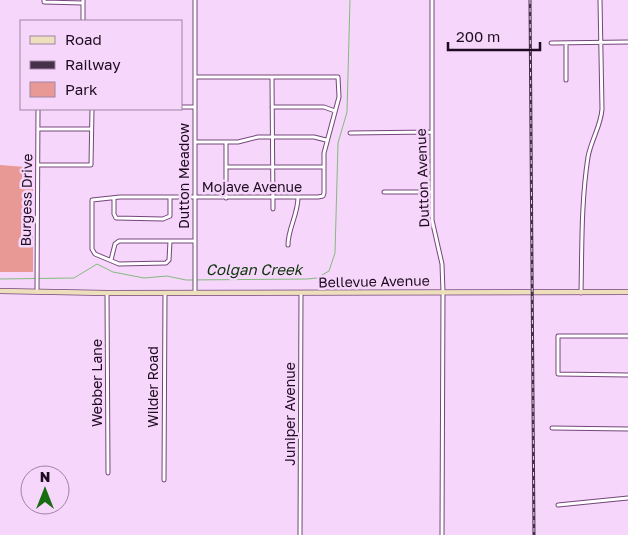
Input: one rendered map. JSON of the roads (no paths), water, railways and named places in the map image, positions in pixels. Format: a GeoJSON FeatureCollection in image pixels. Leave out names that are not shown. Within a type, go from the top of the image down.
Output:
{"type":"FeatureCollection","features":[{"type":"Feature","properties":{"kind":"street"},"geometry":{"type":"LineString","coordinates":[[44,0],[44,2],[83,1],[82,20]]}},
{"type":"Feature","properties":{"kind":"street","name":"Dutton Meadow"},"geometry":{"type":"LineString","coordinates":[[195,0],[195,293]]}},
{"type":"Feature","properties":{"kind":"street","name":"Dutton Avenue"},"geometry":{"type":"LineString","coordinates":[[432,0],[432,220],[442,264],[443,292],[442,535]]}},
{"type":"Feature","properties":{"kind":"street"},"geometry":{"type":"LineString","coordinates":[[582,293],[584,191],[591,141],[601,118],[600,0]]}},
{"type":"Feature","properties":{"kind":"street"},"geometry":{"type":"LineString","coordinates":[[552,43],[628,42]]}},
{"type":"Feature","properties":{"kind":"street"},"geometry":{"type":"LineString","coordinates":[[566,43],[566,80]]}},
{"type":"Feature","properties":{"kind":"street"},"geometry":{"type":"LineString","coordinates":[[195,77],[338,77],[339,97],[326,140],[324,167],[226,167]]}},
{"type":"Feature","properties":{"kind":"street"},"geometry":{"type":"LineString","coordinates":[[272,78],[272,209]]}},
{"type":"Feature","properties":{"kind":"street"},"geometry":{"type":"LineString","coordinates":[[182,107],[195,107]]}},
{"type":"Feature","properties":{"kind":"street"},"geometry":{"type":"LineString","coordinates":[[272,107],[324,107],[335,111]]}},
{"type":"Feature","properties":{"kind":"street","name":"Burgess Drive"},"geometry":{"type":"LineString","coordinates":[[37,291],[38,110]]}},
{"type":"Feature","properties":{"kind":"street"},"geometry":{"type":"LineString","coordinates":[[38,165],[91,165],[92,110]]}},
{"type":"Feature","properties":{"kind":"street"},"geometry":{"type":"LineString","coordinates":[[38,129],[91,129]]}},
{"type":"Feature","properties":{"kind":"street"},"geometry":{"type":"LineString","coordinates":[[350,133],[432,132]]}},
{"type":"Feature","properties":{"kind":"street"},"geometry":{"type":"LineString","coordinates":[[195,142],[238,142],[258,137],[314,137],[326,140]]}},
{"type":"Feature","properties":{"kind":"street"},"geometry":{"type":"LineString","coordinates":[[226,142],[226,198]]}},
{"type":"Feature","properties":{"kind":"street","name":"Mojave Avenue"},"geometry":{"type":"LineString","coordinates":[[111,260],[92,251],[92,200],[170,197],[323,196],[324,167]]}},
{"type":"Feature","properties":{"kind":"street"},"geometry":{"type":"LineString","coordinates":[[384,192],[431,192]]}},
{"type":"Feature","properties":{"kind":"street"},"geometry":{"type":"LineString","coordinates":[[114,198],[114,214],[116,218],[164,219],[170,216],[170,197]]}},
{"type":"Feature","properties":{"kind":"street"},"geometry":{"type":"LineString","coordinates":[[288,245],[288,237],[298,212],[298,197]]}},
{"type":"Feature","properties":{"kind":"street"},"geometry":{"type":"LineString","coordinates":[[170,241],[169,260],[166,264],[128,265],[119,264],[111,260],[115,244],[119,241],[170,241],[194,241]]}},
{"type":"Feature","properties":{"kind":"street","name":"Bellevue Avenue"},"geometry":{"type":"LineString","coordinates":[[0,291],[107,293],[628,292]]}},
{"type":"Feature","properties":{"kind":"street","name":"Webber Lane"},"geometry":{"type":"LineString","coordinates":[[107,293],[108,473]]}},
{"type":"Feature","properties":{"kind":"street","name":"Wilder Road"},"geometry":{"type":"LineString","coordinates":[[164,480],[165,293]]}},
{"type":"Feature","properties":{"kind":"street","name":"Juniper Avenue"},"geometry":{"type":"LineString","coordinates":[[300,535],[301,293]]}},
{"type":"Feature","properties":{"kind":"street"},"geometry":{"type":"LineString","coordinates":[[628,336],[558,336],[558,374],[628,375]]}},
{"type":"Feature","properties":{"kind":"street"},"geometry":{"type":"LineString","coordinates":[[552,428],[628,429]]}},
{"type":"Feature","properties":{"kind":"street"},"geometry":{"type":"LineString","coordinates":[[558,505],[628,498]]}},
{"type":"Feature","properties":{"kind":"waterway","name":"Colgan Creek"},"geometry":{"type":"LineString","coordinates":[[0,279],[74,278],[97,264],[113,272],[144,278],[167,276],[186,280],[307,279],[317,278],[329,271],[335,253],[338,143],[347,112],[350,0]]}},
{"type":"Feature","properties":{"kind":"railway"},"geometry":{"type":"LineString","coordinates":[[530,0],[534,535]]}}]}
